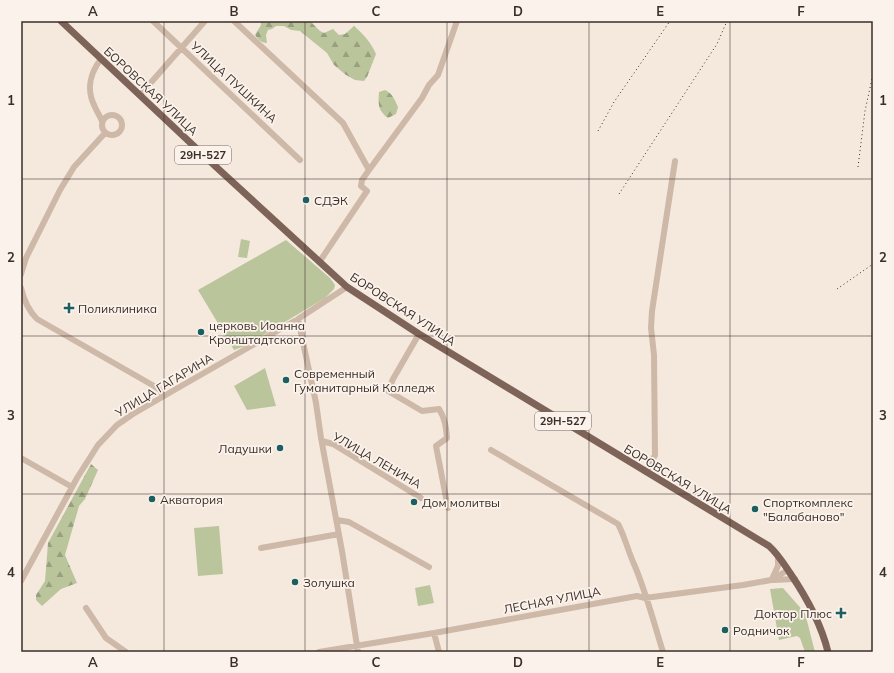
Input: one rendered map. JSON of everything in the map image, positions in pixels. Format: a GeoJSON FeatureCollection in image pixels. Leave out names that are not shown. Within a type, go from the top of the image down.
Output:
{"type":"FeatureCollection","features":[{"type":"Feature","properties":{"kind":"main road","name":"БОРОВСКАЯ УЛИЦА"},"geometry":{"type":"LineString","coordinates":[[61,21],[347,287],[419,334],[769,546],[778,556]]}},
{"type":"Feature","properties":{"kind":"main road","name":"29Н-527"},"geometry":{"type":"LineString","coordinates":[[778,556],[815,613],[828,652]]}},
{"type":"Feature","properties":{"kind":"street","name":"УЛИЦА ПУШКИНА"},"geometry":{"type":"LineString","coordinates":[[153,21],[300,160]]}},
{"type":"Feature","properties":{"kind":"street"},"geometry":{"type":"LineString","coordinates":[[140,95],[205,21]]}},
{"type":"Feature","properties":{"kind":"street"},"geometry":{"type":"LineString","coordinates":[[234,21],[343,123],[369,170]]}},
{"type":"Feature","properties":{"kind":"street"},"geometry":{"type":"LineString","coordinates":[[320,261],[367,191],[361,186],[362,180],[422,98],[429,85],[438,75],[457,21]]}},
{"type":"Feature","properties":{"kind":"street"},"geometry":{"type":"LineString","coordinates":[[91,97],[102,110],[110,115],[119,117],[122,122],[121,131],[117,134],[110,135],[105,133],[102,126],[102,121],[91,97],[90,80],[101,59]]}},
{"type":"Feature","properties":{"kind":"street"},"geometry":{"type":"LineString","coordinates":[[102,121],[105,117],[110,115]]}},
{"type":"Feature","properties":{"kind":"street"},"geometry":{"type":"LineString","coordinates":[[21,274],[26,258],[60,190],[74,167],[105,133]]}},
{"type":"Feature","properties":{"kind":"street"},"geometry":{"type":"LineString","coordinates":[[646,472],[655,455],[654,355],[651,328],[652,311],[675,161]]}},
{"type":"Feature","properties":{"kind":"street","name":"УЛИЦА ГАГАРИНА"},"geometry":{"type":"LineString","coordinates":[[21,581],[72,487],[103,438],[125,419],[298,319],[347,287]]}},
{"type":"Feature","properties":{"kind":"street"},"geometry":{"type":"LineString","coordinates":[[21,288],[23,298],[30,311],[37,319],[154,386],[160,390],[163,396]]}},
{"type":"Feature","properties":{"kind":"street"},"geometry":{"type":"LineString","coordinates":[[298,319],[312,382],[337,520],[357,649]]}},
{"type":"Feature","properties":{"kind":"street"},"geometry":{"type":"LineString","coordinates":[[419,334],[393,379],[388,391],[422,411],[439,409],[445,421],[447,438],[436,446],[448,508]]}},
{"type":"Feature","properties":{"kind":"street","name":"УЛИЦА ЛЕНИНА"},"geometry":{"type":"LineString","coordinates":[[322,441],[333,444],[421,498]]}},
{"type":"Feature","properties":{"kind":"street"},"geometry":{"type":"LineString","coordinates":[[491,450],[618,524],[625,537],[640,578],[663,652]]}},
{"type":"Feature","properties":{"kind":"street"},"geometry":{"type":"LineString","coordinates":[[21,458],[72,487]]}},
{"type":"Feature","properties":{"kind":"street"},"geometry":{"type":"LineString","coordinates":[[337,520],[349,522],[430,567]]}},
{"type":"Feature","properties":{"kind":"street"},"geometry":{"type":"LineString","coordinates":[[261,548],[339,534]]}},
{"type":"Feature","properties":{"kind":"street"},"geometry":{"type":"LineString","coordinates":[[778,556],[778,566],[771,580],[794,579]]}},
{"type":"Feature","properties":{"kind":"street","name":"ЛЕСНАЯ УЛИЦА"},"geometry":{"type":"LineString","coordinates":[[318,652],[357,649],[434,633],[637,596],[645,598],[743,585],[771,580],[788,570]]}},
{"type":"Feature","properties":{"kind":"street"},"geometry":{"type":"LineString","coordinates":[[86,608],[106,638],[126,652]]}},
{"type":"Feature","properties":{"kind":"street"},"geometry":{"type":"LineString","coordinates":[[434,633],[439,652]]}},
{"type":"Feature","properties":{"kind":"green space"},"geometry":{"type":"Polygon","coordinates":[[[261,21],[310,21],[324,33],[333,29],[339,35],[345,34],[354,26],[366,38],[376,54],[367,77],[364,81],[355,80],[346,75],[334,65],[327,53],[300,31],[291,30],[284,26],[276,26],[268,30],[266,35],[267,43],[261,42],[255,35],[261,25],[261,21]]]}},
{"type":"Feature","properties":{"kind":"green space"},"geometry":{"type":"Polygon","coordinates":[[[385,90],[391,95],[398,107],[396,114],[388,118],[380,110],[379,104],[379,92],[385,90]]]}},
{"type":"Feature","properties":{"kind":"green space"},"geometry":{"type":"Polygon","coordinates":[[[241,239],[250,241],[247,258],[238,257],[241,239]]]}},
{"type":"Feature","properties":{"kind":"green space"},"geometry":{"type":"Polygon","coordinates":[[[286,240],[330,278],[335,285],[334,289],[325,298],[245,346],[234,350],[198,290],[286,240]]]}},
{"type":"Feature","properties":{"kind":"green space"},"geometry":{"type":"Polygon","coordinates":[[[265,368],[276,406],[247,410],[234,386],[265,368]]]}},
{"type":"Feature","properties":{"kind":"green space"},"geometry":{"type":"Polygon","coordinates":[[[91,464],[98,470],[85,499],[79,506],[65,555],[77,583],[61,589],[42,606],[36,600],[36,595],[45,581],[48,543],[91,464]]]}},
{"type":"Feature","properties":{"kind":"green space"},"geometry":{"type":"Polygon","coordinates":[[[219,526],[223,574],[198,576],[194,528],[219,526]]]}},
{"type":"Feature","properties":{"kind":"green space"},"geometry":{"type":"Polygon","coordinates":[[[430,585],[434,603],[418,606],[415,588],[430,585]]]}},
{"type":"Feature","properties":{"kind":"green space"},"geometry":{"type":"Polygon","coordinates":[[[783,588],[805,613],[815,652],[805,652],[800,638],[797,636],[779,640],[770,589],[783,588]]]}},
{"type":"Feature","properties":{"kind":"railway"},"geometry":{"type":"LineString","coordinates":[[598,131],[614,102],[670,21]]}},
{"type":"Feature","properties":{"kind":"railway"},"geometry":{"type":"LineString","coordinates":[[619,194],[717,44],[727,21]]}},
{"type":"Feature","properties":{"kind":"railway"},"geometry":{"type":"LineString","coordinates":[[858,167],[865,111],[873,74]]}},
{"type":"Feature","properties":{"kind":"railway"},"geometry":{"type":"LineString","coordinates":[[837,289],[873,264]]}},
{"type":"Feature","properties":{"kind":"place","name":"СДЭК"},"geometry":{"type":"Point","coordinates":[306,200]}},
{"type":"Feature","properties":{"kind":"place","name":"Поликлиника"},"geometry":{"type":"Point","coordinates":[69,308]}},
{"type":"Feature","properties":{"kind":"place","name":"церковь Иоанна Кронштадтского"},"geometry":{"type":"Point","coordinates":[201,332]}},
{"type":"Feature","properties":{"kind":"place","name":"Современный Гуманитарный Колледж"},"geometry":{"type":"Point","coordinates":[286,380]}},
{"type":"Feature","properties":{"kind":"place","name":"Ладушки"},"geometry":{"type":"Point","coordinates":[280,448]}},
{"type":"Feature","properties":{"kind":"place","name":"Акватория"},"geometry":{"type":"Point","coordinates":[152,499]}},
{"type":"Feature","properties":{"kind":"place","name":"Дом молитвы"},"geometry":{"type":"Point","coordinates":[414,502]}},
{"type":"Feature","properties":{"kind":"place","name":"Спорткомплекс \"Балабаново\""},"geometry":{"type":"Point","coordinates":[755,509]}},
{"type":"Feature","properties":{"kind":"place","name":"Золушка"},"geometry":{"type":"Point","coordinates":[295,582]}},
{"type":"Feature","properties":{"kind":"place","name":"Доктор Плюс"},"geometry":{"type":"Point","coordinates":[841,613]}},
{"type":"Feature","properties":{"kind":"place","name":"Родничок"},"geometry":{"type":"Point","coordinates":[725,630]}}]}
